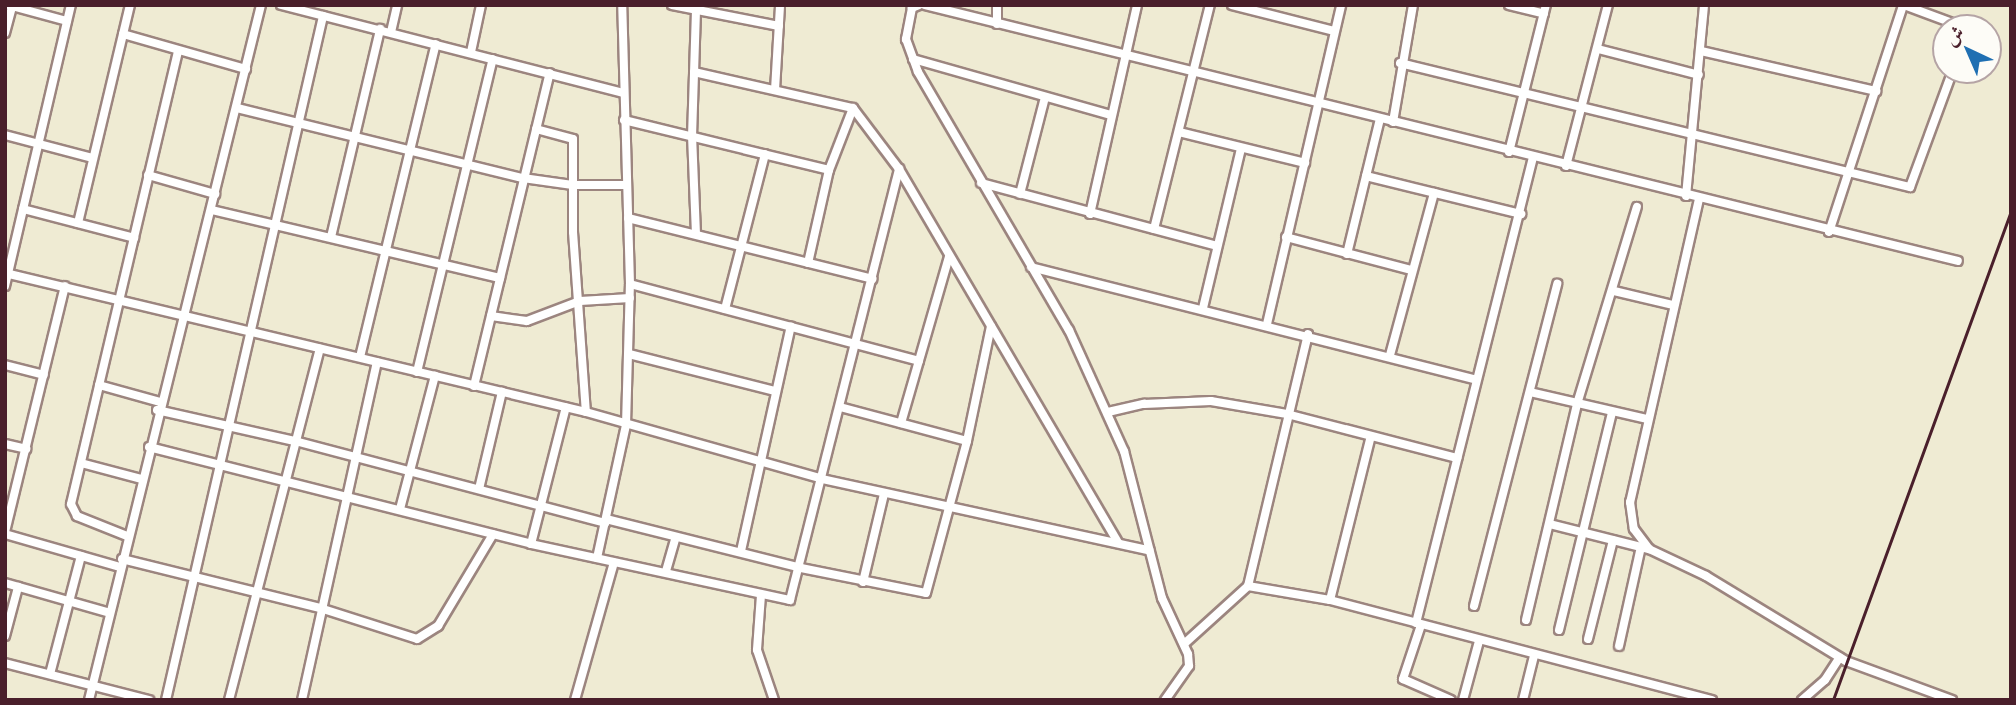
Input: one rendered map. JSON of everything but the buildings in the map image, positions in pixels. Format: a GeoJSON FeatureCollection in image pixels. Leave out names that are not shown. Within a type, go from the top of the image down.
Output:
{"type":"FeatureCollection","features":[{"type":"Feature","properties":{"kind":"street"},"geometry":{"type":"LineString","coordinates":[[5,286],[36,144],[71,5]]}},
{"type":"Feature","properties":{"kind":"street"},"geometry":{"type":"LineString","coordinates":[[78,223],[130,5]]}},
{"type":"Feature","properties":{"kind":"street"},"geometry":{"type":"LineString","coordinates":[[89,700],[158,406],[212,210],[261,5]]}},
{"type":"Feature","properties":{"kind":"street"},"geometry":{"type":"LineString","coordinates":[[281,5],[624,93]]}},
{"type":"Feature","properties":{"kind":"street"},"geometry":{"type":"LineString","coordinates":[[391,32],[397,5]]}},
{"type":"Feature","properties":{"kind":"street"},"geometry":{"type":"LineString","coordinates":[[471,52],[481,5]]}},
{"type":"Feature","properties":{"kind":"street"},"geometry":{"type":"LineString","coordinates":[[597,558],[626,425],[630,284],[622,5]]}},
{"type":"Feature","properties":{"kind":"street"},"geometry":{"type":"LineString","coordinates":[[672,5],[779,26]]}},
{"type":"Feature","properties":{"kind":"street"},"geometry":{"type":"LineString","coordinates":[[775,90],[780,5]]}},
{"type":"Feature","properties":{"kind":"street"},"geometry":{"type":"LineString","coordinates":[[919,5],[912,8],[907,23],[906,39],[913,59],[981,183],[1069,330],[1108,412],[1139,500],[1149,550],[1163,598],[1184,644],[1189,666],[1165,700]]}},
{"type":"Feature","properties":{"kind":"street"},"geometry":{"type":"LineString","coordinates":[[925,5],[1829,232],[1958,261]]}},
{"type":"Feature","properties":{"kind":"street"},"geometry":{"type":"LineString","coordinates":[[997,5],[997,24]]}},
{"type":"Feature","properties":{"kind":"street"},"geometry":{"type":"LineString","coordinates":[[1090,214],[1137,5]]}},
{"type":"Feature","properties":{"kind":"street"},"geometry":{"type":"LineString","coordinates":[[1154,229],[1210,5]]}},
{"type":"Feature","properties":{"kind":"street"},"geometry":{"type":"LineString","coordinates":[[1232,5],[1334,31]]}},
{"type":"Feature","properties":{"kind":"street"},"geometry":{"type":"LineString","coordinates":[[1275,16],[1278,5]]}},
{"type":"Feature","properties":{"kind":"street"},"geometry":{"type":"LineString","coordinates":[[1267,324],[1286,237],[1321,104],[1340,5]]}},
{"type":"Feature","properties":{"kind":"street"},"geometry":{"type":"LineString","coordinates":[[1393,122],[1400,63],[1412,5]]}},
{"type":"Feature","properties":{"kind":"street"},"geometry":{"type":"LineString","coordinates":[[1509,5],[1545,10],[1509,152]]}},
{"type":"Feature","properties":{"kind":"street"},"geometry":{"type":"LineString","coordinates":[[1566,166],[1608,5]]}},
{"type":"Feature","properties":{"kind":"street"},"geometry":{"type":"LineString","coordinates":[[1686,196],[1704,5]]}},
{"type":"Feature","properties":{"kind":"street"},"geometry":{"type":"LineString","coordinates":[[1829,232],[1904,5],[1932,15]]}},
{"type":"Feature","properties":{"kind":"street"},"geometry":{"type":"LineString","coordinates":[[5,33],[10,6],[67,21]]}},
{"type":"Feature","properties":{"kind":"street"},"geometry":{"type":"LineString","coordinates":[[695,10],[692,135],[696,234]]}},
{"type":"Feature","properties":{"kind":"street"},"geometry":{"type":"LineString","coordinates":[[166,700],[323,16]]}},
{"type":"Feature","properties":{"kind":"street"},"geometry":{"type":"LineString","coordinates":[[331,237],[380,29]]}},
{"type":"Feature","properties":{"kind":"street"},"geometry":{"type":"LineString","coordinates":[[123,34],[246,69]]}},
{"type":"Feature","properties":{"kind":"street"},"geometry":{"type":"LineString","coordinates":[[360,357],[436,44]]}},
{"type":"Feature","properties":{"kind":"street"},"geometry":{"type":"LineString","coordinates":[[1598,49],[1699,75]]}},
{"type":"Feature","properties":{"kind":"street"},"geometry":{"type":"LineString","coordinates":[[127,536],[73,510],[118,298],[178,50]]}},
{"type":"Feature","properties":{"kind":"street"},"geometry":{"type":"LineString","coordinates":[[1701,51],[1876,91]]}},
{"type":"Feature","properties":{"kind":"street"},"geometry":{"type":"LineString","coordinates":[[416,372],[494,59]]}},
{"type":"Feature","properties":{"kind":"street"},"geometry":{"type":"LineString","coordinates":[[913,59],[1111,116]]}},
{"type":"Feature","properties":{"kind":"street"},"geometry":{"type":"LineString","coordinates":[[1400,63],[1850,173],[1914,186],[1947,84]]}},
{"type":"Feature","properties":{"kind":"street"},"geometry":{"type":"LineString","coordinates":[[694,72],[853,108],[900,169],[1118,543]]}},
{"type":"Feature","properties":{"kind":"street"},"geometry":{"type":"LineString","coordinates":[[474,386],[550,73]]}},
{"type":"Feature","properties":{"kind":"street"},"geometry":{"type":"LineString","coordinates":[[1020,194],[1045,97]]}},
{"type":"Feature","properties":{"kind":"street"},"geometry":{"type":"LineString","coordinates":[[237,108],[523,178],[573,186],[626,185]]}},
{"type":"Feature","properties":{"kind":"street"},"geometry":{"type":"LineString","coordinates":[[808,263],[829,170],[853,108]]}},
{"type":"Feature","properties":{"kind":"street"},"geometry":{"type":"LineString","coordinates":[[1347,254],[1380,119]]}},
{"type":"Feature","properties":{"kind":"street"},"geometry":{"type":"LineString","coordinates":[[624,120],[829,170]]}},
{"type":"Feature","properties":{"kind":"street"},"geometry":{"type":"LineString","coordinates":[[536,129],[573,139],[573,186],[586,412]]}},
{"type":"Feature","properties":{"kind":"street"},"geometry":{"type":"LineString","coordinates":[[1178,132],[1305,163]]}},
{"type":"Feature","properties":{"kind":"street"},"geometry":{"type":"LineString","coordinates":[[5,135],[92,158]]}},
{"type":"Feature","properties":{"kind":"street"},"geometry":{"type":"LineString","coordinates":[[1203,308],[1241,148]]}},
{"type":"Feature","properties":{"kind":"street"},"geometry":{"type":"LineString","coordinates":[[725,309],[744,247],[765,154]]}},
{"type":"Feature","properties":{"kind":"street"},"geometry":{"type":"LineString","coordinates":[[1451,700],[1403,679],[1419,624],[1475,379],[1521,214],[1533,158]]}},
{"type":"Feature","properties":{"kind":"street"},"geometry":{"type":"LineString","coordinates":[[149,447],[348,495],[531,544],[666,571],[790,600],[801,568],[900,169]]}},
{"type":"Feature","properties":{"kind":"street"},"geometry":{"type":"LineString","coordinates":[[148,174],[215,194]]}},
{"type":"Feature","properties":{"kind":"street"},"geometry":{"type":"LineString","coordinates":[[1366,176],[1521,214]]}},
{"type":"Feature","properties":{"kind":"street"},"geometry":{"type":"LineString","coordinates":[[981,183],[1217,246]]}},
{"type":"Feature","properties":{"kind":"street"},"geometry":{"type":"LineString","coordinates":[[1390,355],[1434,193]]}},
{"type":"Feature","properties":{"kind":"street"},"geometry":{"type":"LineString","coordinates":[[1619,646],[1645,548],[1634,529],[1630,502],[1699,199]]}},
{"type":"Feature","properties":{"kind":"street"},"geometry":{"type":"LineString","coordinates":[[1527,620],[1577,404],[1614,291],[1637,207]]}},
{"type":"Feature","properties":{"kind":"street"},"geometry":{"type":"LineString","coordinates":[[23,209],[134,238]]}},
{"type":"Feature","properties":{"kind":"street"},"geometry":{"type":"LineString","coordinates":[[212,210],[500,278]]}},
{"type":"Feature","properties":{"kind":"street"},"geometry":{"type":"LineString","coordinates":[[628,218],[872,279]]}},
{"type":"Feature","properties":{"kind":"street"},"geometry":{"type":"LineString","coordinates":[[1286,237],[1411,270]]}},
{"type":"Feature","properties":{"kind":"street"},"geometry":{"type":"LineString","coordinates":[[901,423],[949,257]]}},
{"type":"Feature","properties":{"kind":"street"},"geometry":{"type":"LineString","coordinates":[[1031,267],[1308,334],[1475,379]]}},
{"type":"Feature","properties":{"kind":"street"},"geometry":{"type":"LineString","coordinates":[[7,273],[183,313],[320,349],[586,412],[822,479],[1149,550]]}},
{"type":"Feature","properties":{"kind":"street"},"geometry":{"type":"LineString","coordinates":[[630,284],[919,361]]}},
{"type":"Feature","properties":{"kind":"street"},"geometry":{"type":"LineString","coordinates":[[1474,606],[1557,284]]}},
{"type":"Feature","properties":{"kind":"street"},"geometry":{"type":"LineString","coordinates":[[65,286],[5,533],[81,556],[194,577],[320,608],[417,639],[429,636],[465,586],[493,534]]}},
{"type":"Feature","properties":{"kind":"street"},"geometry":{"type":"LineString","coordinates":[[1614,291],[1673,305]]}},
{"type":"Feature","properties":{"kind":"street"},"geometry":{"type":"LineString","coordinates":[[491,316],[527,321],[580,301],[630,298]]}},
{"type":"Feature","properties":{"kind":"street"},"geometry":{"type":"LineString","coordinates":[[741,551],[763,463],[775,391],[791,326]]}},
{"type":"Feature","properties":{"kind":"street"},"geometry":{"type":"LineString","coordinates":[[99,385],[158,406],[227,425],[541,505],[741,551],[801,568],[926,593],[967,440],[991,326]]}},
{"type":"Feature","properties":{"kind":"street"},"geometry":{"type":"LineString","coordinates":[[1184,644],[1248,586],[1308,334]]}},
{"type":"Feature","properties":{"kind":"street"},"geometry":{"type":"LineString","coordinates":[[229,700],[320,349]]}},
{"type":"Feature","properties":{"kind":"street"},"geometry":{"type":"LineString","coordinates":[[629,355],[775,391]]}},
{"type":"Feature","properties":{"kind":"street"},"geometry":{"type":"LineString","coordinates":[[302,700],[320,608],[377,362]]}},
{"type":"Feature","properties":{"kind":"street"},"geometry":{"type":"LineString","coordinates":[[5,365],[44,375]]}},
{"type":"Feature","properties":{"kind":"street"},"geometry":{"type":"LineString","coordinates":[[400,509],[435,376]]}},
{"type":"Feature","properties":{"kind":"street"},"geometry":{"type":"LineString","coordinates":[[479,489],[502,392]]}},
{"type":"Feature","properties":{"kind":"street"},"geometry":{"type":"LineString","coordinates":[[1530,392],[1647,419]]}},
{"type":"Feature","properties":{"kind":"street"},"geometry":{"type":"LineString","coordinates":[[1108,412],[1144,404],[1211,401],[1287,414],[1457,458]]}},
{"type":"Feature","properties":{"kind":"street"},"geometry":{"type":"LineString","coordinates":[[531,544],[566,407]]}},
{"type":"Feature","properties":{"kind":"street"},"geometry":{"type":"LineString","coordinates":[[839,407],[967,440]]}},
{"type":"Feature","properties":{"kind":"street"},"geometry":{"type":"LineString","coordinates":[[1559,630],[1612,412]]}},
{"type":"Feature","properties":{"kind":"street"},"geometry":{"type":"LineString","coordinates":[[1330,600],[1371,436]]}},
{"type":"Feature","properties":{"kind":"street"},"geometry":{"type":"LineString","coordinates":[[5,444],[26,449]]}},
{"type":"Feature","properties":{"kind":"street"},"geometry":{"type":"LineString","coordinates":[[81,463],[141,479]]}},
{"type":"Feature","properties":{"kind":"street"},"geometry":{"type":"LineString","coordinates":[[863,582],[884,494]]}},
{"type":"Feature","properties":{"kind":"street"},"geometry":{"type":"LineString","coordinates":[[1550,523],[1645,548],[1706,576],[1840,657],[1952,700]]}},
{"type":"Feature","properties":{"kind":"street"},"geometry":{"type":"LineString","coordinates":[[666,571],[676,537]]}},
{"type":"Feature","properties":{"kind":"street"},"geometry":{"type":"LineString","coordinates":[[1588,639],[1613,540]]}},
{"type":"Feature","properties":{"kind":"street"},"geometry":{"type":"LineString","coordinates":[[50,674],[81,556]]}},
{"type":"Feature","properties":{"kind":"street"},"geometry":{"type":"LineString","coordinates":[[575,700],[614,562]]}},
{"type":"Feature","properties":{"kind":"street"},"geometry":{"type":"LineString","coordinates":[[5,583],[110,613]]}},
{"type":"Feature","properties":{"kind":"street"},"geometry":{"type":"LineString","coordinates":[[1248,586],[1330,600],[1686,697],[1712,700]]}},
{"type":"Feature","properties":{"kind":"street"},"geometry":{"type":"LineString","coordinates":[[5,636],[18,587]]}},
{"type":"Feature","properties":{"kind":"street"},"geometry":{"type":"LineString","coordinates":[[761,595],[757,650],[774,700]]}},
{"type":"Feature","properties":{"kind":"street"},"geometry":{"type":"LineString","coordinates":[[1463,700],[1479,641]]}},
{"type":"Feature","properties":{"kind":"street"},"geometry":{"type":"LineString","coordinates":[[1523,700],[1534,656]]}},
{"type":"Feature","properties":{"kind":"street"},"geometry":{"type":"LineString","coordinates":[[1802,700],[1825,680],[1840,657]]}},
{"type":"Feature","properties":{"kind":"street"},"geometry":{"type":"LineString","coordinates":[[5,663],[149,700]]}},
{"type":"Feature","properties":{"kind":"railway"},"geometry":{"type":"LineString","coordinates":[[1833,700],[2011,211]]}}]}
